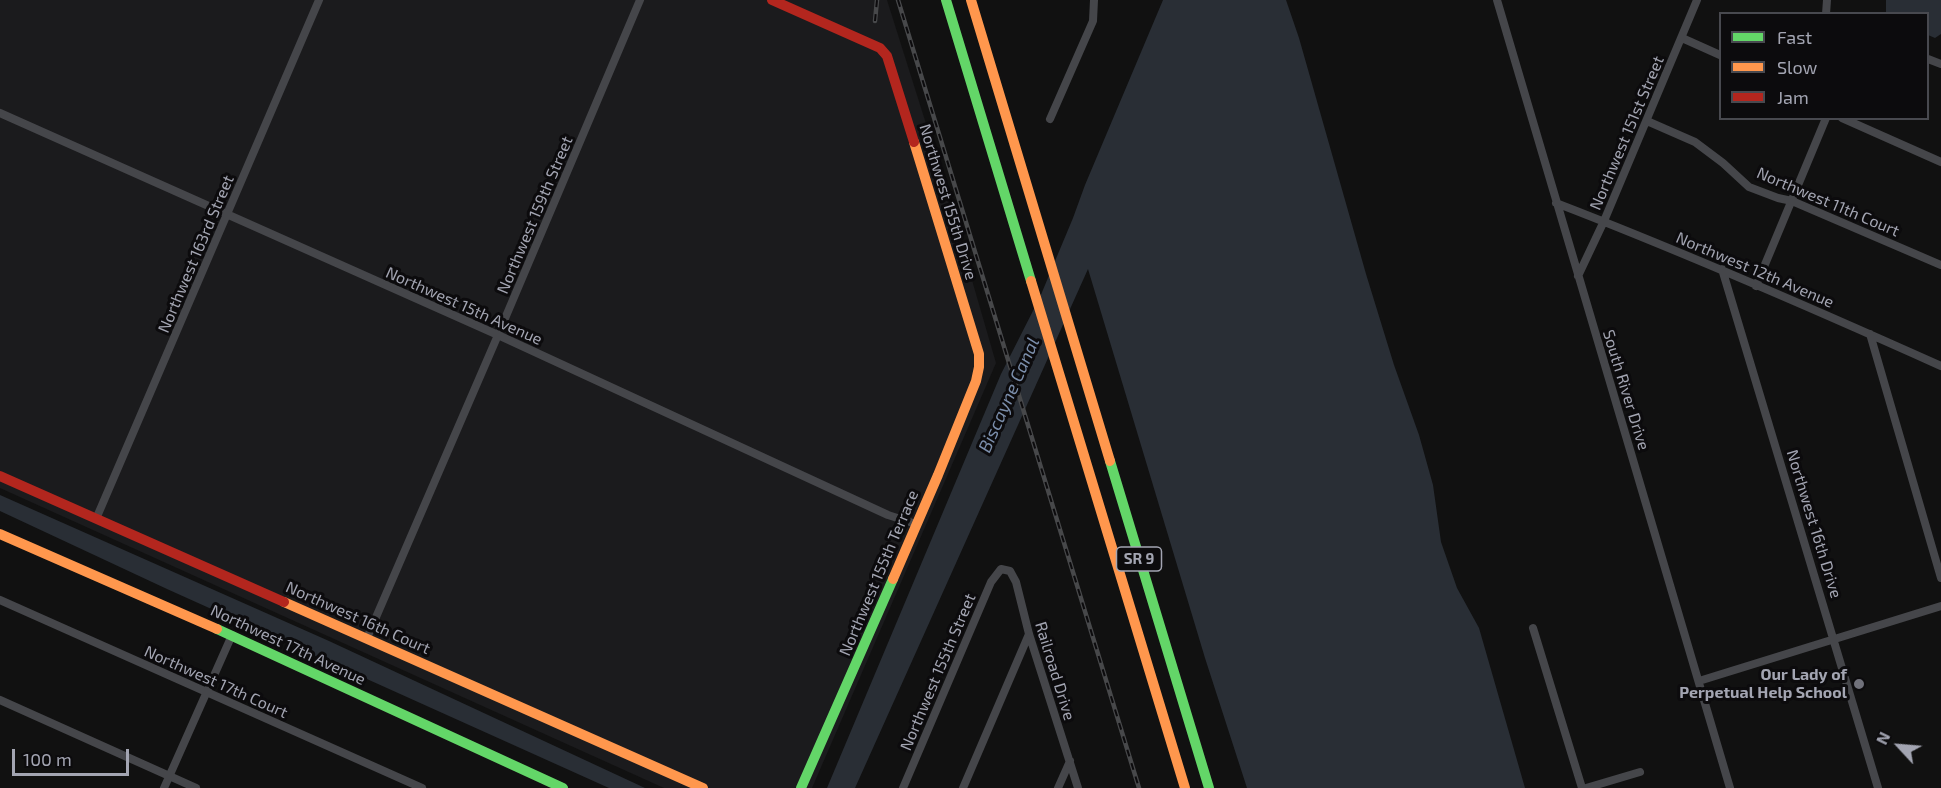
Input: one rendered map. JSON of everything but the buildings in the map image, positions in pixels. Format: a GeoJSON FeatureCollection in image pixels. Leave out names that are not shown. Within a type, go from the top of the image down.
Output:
{"type":"FeatureCollection","features":[{"type":"Feature","properties":{"kind":"street","name":"Northwest 163rd Street"},"geometry":{"type":"LineString","coordinates":[[96,519],[319,0]]}},
{"type":"Feature","properties":{"kind":"street","name":"Northwest 159th Street"},"geometry":{"type":"LineString","coordinates":[[367,638],[640,0]]}},
{"type":"Feature","properties":{"kind":"street","name":"Northwest 155th Drive"},"geometry":{"type":"LineString","coordinates":[[772,0],[880,48],[887,57],[979,354],[979,367]]}},
{"type":"Feature","properties":{"kind":"street","name":"SR 9"},"geometry":{"type":"LineString","coordinates":[[946,0],[1185,788]]}},
{"type":"Feature","properties":{"kind":"street","name":"SR 9"},"geometry":{"type":"LineString","coordinates":[[971,0],[1209,788]]}},
{"type":"Feature","properties":{"kind":"street"},"geometry":{"type":"LineString","coordinates":[[1050,119],[1092,21],[1094,0]]}},
{"type":"Feature","properties":{"kind":"street","name":"South River Drive"},"geometry":{"type":"LineString","coordinates":[[1497,0],[1730,788]]}},
{"type":"Feature","properties":{"kind":"street","name":"Northwest 151st Street"},"geometry":{"type":"LineString","coordinates":[[1578,276],[1604,221],[1697,0]]}},
{"type":"Feature","properties":{"kind":"street"},"geometry":{"type":"LineString","coordinates":[[1682,38],[1719,55]]}},
{"type":"Feature","properties":{"kind":"street","name":"Northwest 15th Avenue"},"geometry":{"type":"LineString","coordinates":[[0,113],[498,335],[888,515],[916,524]]}},
{"type":"Feature","properties":{"kind":"street"},"geometry":{"type":"LineString","coordinates":[[1756,286],[1825,120]]}},
{"type":"Feature","properties":{"kind":"street"},"geometry":{"type":"LineString","coordinates":[[1846,120],[1941,162]]}},
{"type":"Feature","properties":{"kind":"street","name":"Northwest 11th Court"},"geometry":{"type":"LineString","coordinates":[[1647,121],[1695,142],[1749,187],[1792,201],[1941,265]]}},
{"type":"Feature","properties":{"kind":"street","name":"Northwest 12th Avenue"},"geometry":{"type":"LineString","coordinates":[[1557,203],[1722,269],[1941,366]]}},
{"type":"Feature","properties":{"kind":"street","name":"Northwest 16th Drive"},"geometry":{"type":"LineString","coordinates":[[1722,269],[1878,788]]}},
{"type":"Feature","properties":{"kind":"street"},"geometry":{"type":"LineString","coordinates":[[1870,334],[1941,578]]}},
{"type":"Feature","properties":{"kind":"street","name":"Northwest 155th Terrace"},"geometry":{"type":"LineString","coordinates":[[801,788],[916,524],[976,381],[979,367]]}},
{"type":"Feature","properties":{"kind":"street","name":"Northwest 16th Court"},"geometry":{"type":"LineString","coordinates":[[0,476],[703,788]]}},
{"type":"Feature","properties":{"kind":"street","name":"Northwest 17th Avenue"},"geometry":{"type":"LineString","coordinates":[[0,534],[232,635],[563,788]]}},
{"type":"Feature","properties":{"kind":"street","name":"Railroad Drive"},"geometry":{"type":"LineString","coordinates":[[1001,569],[1010,571],[1016,582],[1029,634],[1078,788]]}},
{"type":"Feature","properties":{"kind":"street","name":"Northwest 155th Street"},"geometry":{"type":"LineString","coordinates":[[903,788],[991,582],[1001,569]]}},
{"type":"Feature","properties":{"kind":"street","name":"Northwest 17th Court"},"geometry":{"type":"LineString","coordinates":[[0,600],[422,788]]}},
{"type":"Feature","properties":{"kind":"street"},"geometry":{"type":"LineString","coordinates":[[1699,681],[1941,606]]}},
{"type":"Feature","properties":{"kind":"street"},"geometry":{"type":"LineString","coordinates":[[1533,628],[1584,788],[1640,772]]}},
{"type":"Feature","properties":{"kind":"street"},"geometry":{"type":"LineString","coordinates":[[963,788],[1029,634]]}},
{"type":"Feature","properties":{"kind":"street"},"geometry":{"type":"LineString","coordinates":[[164,788],[232,635]]}},
{"type":"Feature","properties":{"kind":"street"},"geometry":{"type":"LineString","coordinates":[[0,700],[196,788]]}},
{"type":"Feature","properties":{"kind":"street"},"geometry":{"type":"LineString","coordinates":[[1058,788],[1070,761]]}},
{"type":"Feature","properties":{"kind":"shaded area"},"geometry":{"type":"Polygon","coordinates":[[[0,0],[887,0],[934,149],[996,363],[812,788],[664,788],[0,488],[0,0]]]}},
{"type":"Feature","properties":{"kind":"water","name":"Biscayne Canal"},"geometry":{"type":"Polygon","coordinates":[[[1163,0],[1286,0],[1299,38],[1366,274],[1394,365],[1419,435],[1433,485],[1441,542],[1457,588],[1479,628],[1525,788],[1247,788],[1205,658],[1088,269],[855,788],[827,788],[1001,374],[1040,297],[1163,0]]]}},
{"type":"Feature","properties":{"kind":"water"},"geometry":{"type":"Polygon","coordinates":[[[1886,0],[1941,0],[1941,34],[1935,38],[1929,35],[1929,12],[1886,12],[1886,0]]]}},
{"type":"Feature","properties":{"kind":"water"},"geometry":{"type":"Polygon","coordinates":[[[0,495],[329,641],[645,788],[609,788],[167,589],[0,511],[0,495]]]}},
{"type":"Feature","properties":{"kind":"railway"},"geometry":{"type":"LineString","coordinates":[[875,21],[877,0]]}},
{"type":"Feature","properties":{"kind":"railway"},"geometry":{"type":"LineString","coordinates":[[898,0],[1139,788]]}},
{"type":"Feature","properties":{"kind":"traffic: fast"},"geometry":{"type":"LineString","coordinates":[[946,0],[1031,281]]}},
{"type":"Feature","properties":{"kind":"traffic: fast"},"geometry":{"type":"LineString","coordinates":[[1110,461],[1209,788]]}},
{"type":"Feature","properties":{"kind":"traffic: fast"},"geometry":{"type":"LineString","coordinates":[[801,788],[893,579]]}},
{"type":"Feature","properties":{"kind":"traffic: fast"},"geometry":{"type":"LineString","coordinates":[[217,629],[563,788]]}},
{"type":"Feature","properties":{"kind":"traffic: slow"},"geometry":{"type":"LineString","coordinates":[[971,0],[1110,461]]}},
{"type":"Feature","properties":{"kind":"traffic: slow"},"geometry":{"type":"LineString","coordinates":[[893,579],[938,475],[976,381],[979,367],[979,354],[914,142]]}},
{"type":"Feature","properties":{"kind":"traffic: slow"},"geometry":{"type":"LineString","coordinates":[[1031,281],[1185,788]]}},
{"type":"Feature","properties":{"kind":"traffic: slow"},"geometry":{"type":"LineString","coordinates":[[0,534],[217,629]]}},
{"type":"Feature","properties":{"kind":"traffic: slow"},"geometry":{"type":"LineString","coordinates":[[284,602],[703,788]]}},
{"type":"Feature","properties":{"kind":"traffic: jam"},"geometry":{"type":"LineString","coordinates":[[772,0],[880,48],[887,56],[914,142]]}},
{"type":"Feature","properties":{"kind":"traffic: jam"},"geometry":{"type":"LineString","coordinates":[[0,476],[284,602]]}},
{"type":"Feature","properties":{"kind":"place","name":"Our Lady of Perpetual Help School"},"geometry":{"type":"Point","coordinates":[1859,684]}}]}
